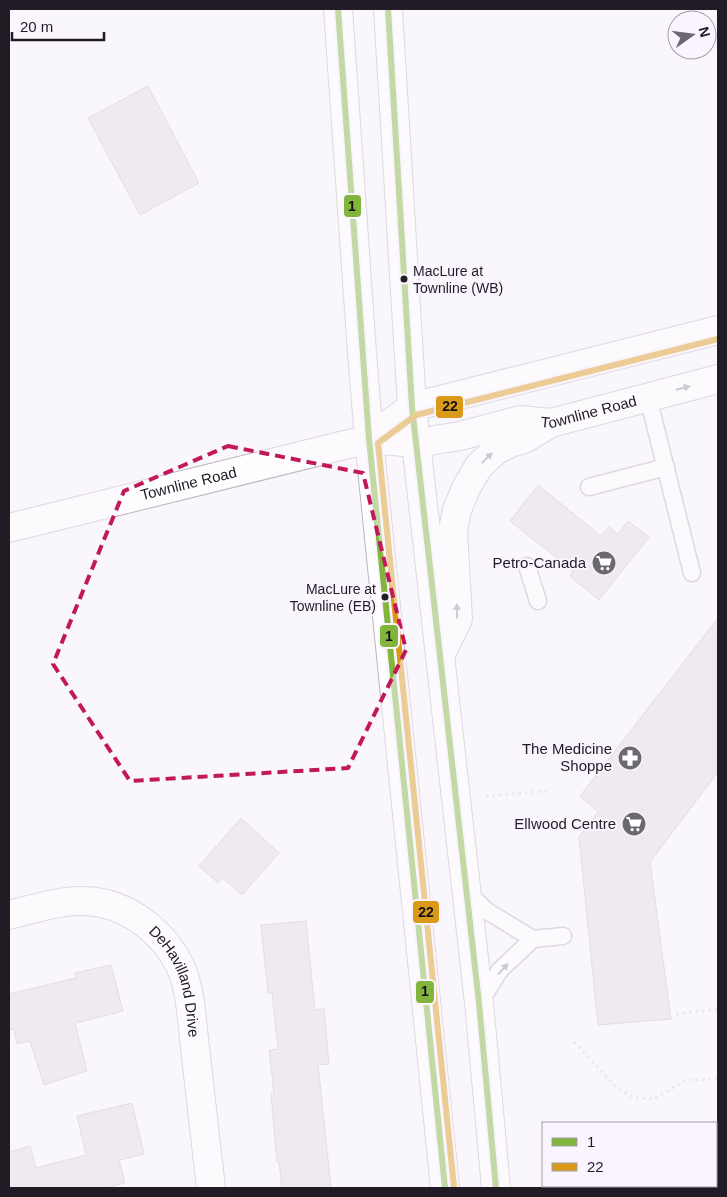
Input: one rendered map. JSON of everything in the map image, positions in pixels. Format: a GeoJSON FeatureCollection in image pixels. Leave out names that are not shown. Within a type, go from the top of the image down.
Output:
{"type":"FeatureCollection","features":[{"type":"Feature","properties":{"kind":"main road"},"geometry":{"type":"LineString","coordinates":[[338,9],[369,439],[445,1188]]}},
{"type":"Feature","properties":{"kind":"main road"},"geometry":{"type":"LineString","coordinates":[[388,9],[412,407],[479,1004],[496,1188]]}},
{"type":"Feature","properties":{"kind":"main road","name":"Townline Road"},"geometry":{"type":"LineString","coordinates":[[369,439],[412,407],[718,330]]}},
{"type":"Feature","properties":{"kind":"main road","name":"Townline Road"},"geometry":{"type":"LineString","coordinates":[[9,528],[369,439],[416,443],[460,436],[520,420],[552,423],[718,379]]}},
{"type":"Feature","properties":{"kind":"main road"},"geometry":{"type":"LineString","coordinates":[[440,656],[458,619],[453,530],[457,510],[466,488],[480,466],[495,450],[524,438],[552,423]]}},
{"type":"Feature","properties":{"kind":"main road","name":"DeHavilland Drive"},"geometry":{"type":"LineString","coordinates":[[9,915],[74,901],[102,903],[126,912],[140,920],[166,943],[181,966],[191,1003],[211,1188]]}},
{"type":"Feature","properties":{"kind":"lane"},"geometry":{"type":"LineString","coordinates":[[648,397],[692,573]]}},
{"type":"Feature","properties":{"kind":"lane"},"geometry":{"type":"LineString","coordinates":[[589,487],[666,467]]}},
{"type":"Feature","properties":{"kind":"lane"},"geometry":{"type":"LineString","coordinates":[[527,566],[538,601]]}},
{"type":"Feature","properties":{"kind":"lane"},"geometry":{"type":"LineString","coordinates":[[466,891],[487,911],[533,939],[563,936]]}},
{"type":"Feature","properties":{"kind":"lane"},"geometry":{"type":"LineString","coordinates":[[479,1004],[500,970],[533,939]]}},
{"type":"Feature","properties":{"kind":"path"},"geometry":{"type":"LineString","coordinates":[[497,795],[548,792]]}},
{"type":"Feature","properties":{"kind":"path"},"geometry":{"type":"LineString","coordinates":[[676,1014],[718,1009]]}},
{"type":"Feature","properties":{"kind":"path"},"geometry":{"type":"LineString","coordinates":[[574,1042],[614,1086],[635,1098],[654,1099],[686,1080],[718,1079]]}},
{"type":"Feature","properties":{"kind":"highlighted area"},"geometry":{"type":"Polygon","coordinates":[[[228,446],[363,473],[406,650],[348,768],[130,781],[53,664],[124,491],[228,446]]]}},
{"type":"Feature","properties":{"kind":"building"},"geometry":{"type":"Polygon","coordinates":[[[148,86],[199,183],[140,215],[88,118],[148,86]]]}},
{"type":"Feature","properties":{"kind":"building"},"geometry":{"type":"Polygon","coordinates":[[[538,485],[601,536],[609,526],[618,534],[628,521],[649,537],[599,600],[570,576],[573,571],[510,521],[538,485]]]}},
{"type":"Feature","properties":{"kind":"building","name":"Ellwood Centre"},"geometry":{"type":"Polygon","coordinates":[[[718,618],[718,772],[650,862],[671,1019],[598,1025],[579,837],[598,812],[580,796],[718,618]]]}},
{"type":"Feature","properties":{"kind":"building"},"geometry":{"type":"Polygon","coordinates":[[[241,818],[279,853],[242,895],[223,878],[218,883],[199,866],[241,818]]]}},
{"type":"Feature","properties":{"kind":"building"},"geometry":{"type":"Polygon","coordinates":[[[306,921],[315,1010],[324,1009],[329,1064],[318,1065],[331,1188],[282,1188],[279,1162],[277,1162],[271,1093],[274,1093],[269,1050],[278,1049],[272,993],[268,993],[261,925],[306,921]]]}},
{"type":"Feature","properties":{"kind":"building"},"geometry":{"type":"Polygon","coordinates":[[[111,965],[123,1011],[75,1023],[87,1071],[44,1085],[30,1041],[17,1044],[14,1029],[9,1030],[9,994],[76,978],[75,973],[111,965]]]}},
{"type":"Feature","properties":{"kind":"building"},"geometry":{"type":"Polygon","coordinates":[[[132,1103],[144,1154],[119,1160],[125,1183],[106,1188],[9,1188],[9,1152],[30,1146],[36,1168],[86,1155],[77,1116],[132,1103]]]}},
{"type":"Feature","properties":{"kind":"transit line","name":"1"},"geometry":{"type":"LineString","coordinates":[[338,9],[369,439],[445,1188]]}},
{"type":"Feature","properties":{"kind":"transit line","name":"1"},"geometry":{"type":"LineString","coordinates":[[388,9],[412,407],[479,1003],[496,1188]]}},
{"type":"Feature","properties":{"kind":"transit line","name":"22"},"geometry":{"type":"LineString","coordinates":[[454,1187],[378,443],[416,415],[718,339]]}},
{"type":"Feature","properties":{"kind":"place","name":"MacLure at Townline (WB)"},"geometry":{"type":"Point","coordinates":[404,279]}},
{"type":"Feature","properties":{"kind":"place","name":"Petro-Canada"},"geometry":{"type":"Point","coordinates":[604,563]}},
{"type":"Feature","properties":{"kind":"place","name":"MacLure at Townline (EB)"},"geometry":{"type":"Point","coordinates":[385,597]}},
{"type":"Feature","properties":{"kind":"place","name":"The Medicine Shoppe"},"geometry":{"type":"Point","coordinates":[630,758]}},
{"type":"Feature","properties":{"kind":"place","name":"Ellwood Centre"},"geometry":{"type":"Point","coordinates":[634,824]}}]}
